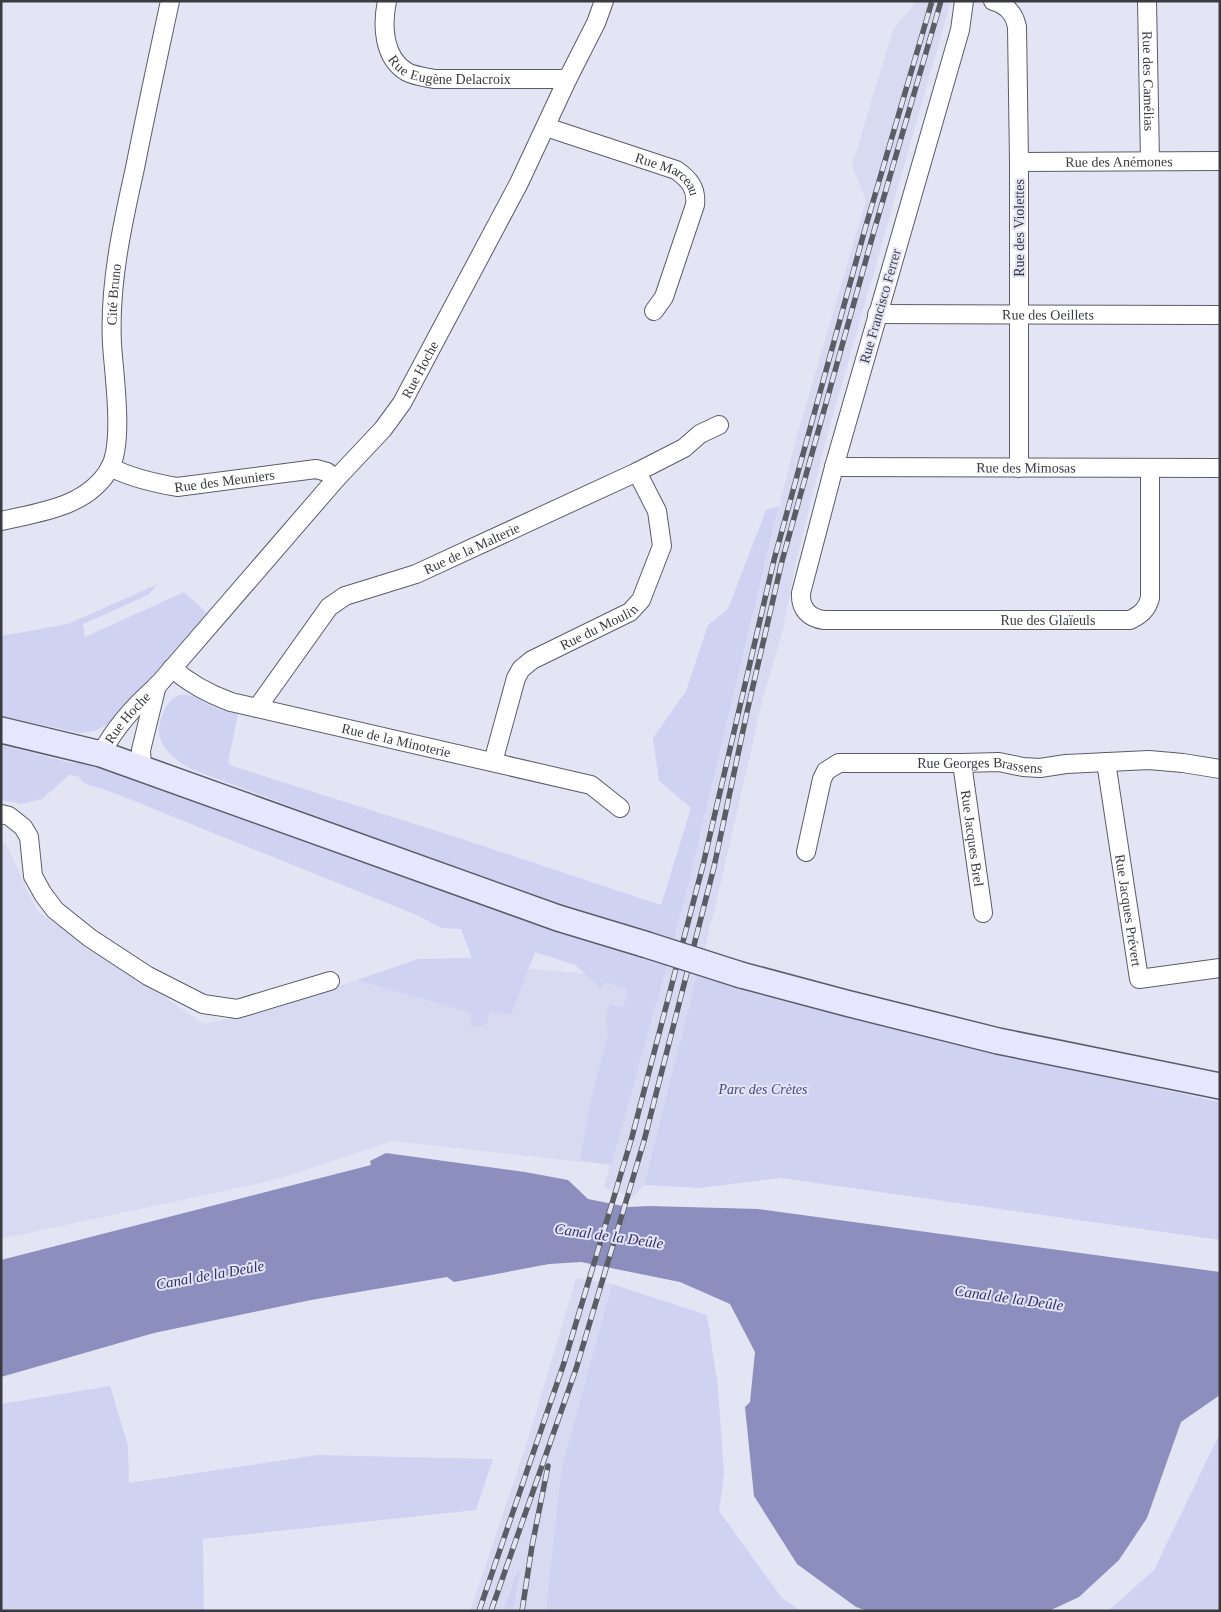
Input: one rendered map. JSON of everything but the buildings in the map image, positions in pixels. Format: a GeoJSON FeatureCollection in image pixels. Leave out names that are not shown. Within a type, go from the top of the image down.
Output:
{"type":"FeatureCollection","features":[{"type":"Feature","properties":{"kind":"main road"},"geometry":{"type":"LineString","coordinates":[[1,730],[101,754],[558,918],[742,975],[998,1041],[1220,1086]]}},
{"type":"Feature","properties":{"kind":"street","name":"Cité Bruno"},"geometry":{"type":"LineString","coordinates":[[1,521],[53,510],[82,497],[100,482],[110,467],[117,446],[112,336],[114,282],[123,224],[170,1]]}},
{"type":"Feature","properties":{"kind":"street","name":"Rue Eugène Delacroix"},"geometry":{"type":"LineString","coordinates":[[387,1],[384,14],[384,32],[387,46],[394,59],[406,71],[417,76],[434,79],[568,78]]}},
{"type":"Feature","properties":{"kind":"street","name":"Rue Hoche"},"geometry":{"type":"LineString","coordinates":[[101,754],[120,724],[158,685],[336,480],[383,429],[410,390],[519,183],[596,23],[604,1]]}},
{"type":"Feature","properties":{"kind":"street","name":"Rue Francisco Ferrer"},"geometry":{"type":"LineString","coordinates":[[806,611],[800,600],[801,593],[877,314],[960,30],[964,1]]}},
{"type":"Feature","properties":{"kind":"street","name":"Rue des Violettes"},"geometry":{"type":"LineString","coordinates":[[992,1],[1002,4],[1010,11],[1015,17],[1017,27],[1019,468]]}},
{"type":"Feature","properties":{"kind":"street","name":"Rue des Camélias"},"geometry":{"type":"LineString","coordinates":[[1147,1],[1150,161]]}},
{"type":"Feature","properties":{"kind":"street","name":"Rue Marceau"},"geometry":{"type":"LineString","coordinates":[[546,127],[676,170],[686,177],[693,187],[696,197],[695,205],[664,296],[654,311]]}},
{"type":"Feature","properties":{"kind":"street","name":"Rue des Anémones"},"geometry":{"type":"LineString","coordinates":[[1019,162],[1220,161]]}},
{"type":"Feature","properties":{"kind":"street","name":"Rue des Oeillets"},"geometry":{"type":"LineString","coordinates":[[877,314],[1220,315]]}},
{"type":"Feature","properties":{"kind":"street","name":"Rue de la Malterie"},"geometry":{"type":"LineString","coordinates":[[257,708],[329,607],[345,596],[416,574],[637,472],[684,448],[700,434],[719,425]]}},
{"type":"Feature","properties":{"kind":"street","name":"Rue des Meuniers"},"geometry":{"type":"LineString","coordinates":[[110,467],[119,472],[156,484],[177,487],[316,469],[327,472],[336,480]]}},
{"type":"Feature","properties":{"kind":"street","name":"Rue des Mimosas"},"geometry":{"type":"LineString","coordinates":[[834,467],[1220,468]]}},
{"type":"Feature","properties":{"kind":"street","name":"Rue des Glaïeuls"},"geometry":{"type":"LineString","coordinates":[[806,611],[811,617],[824,620],[1130,620],[1145,610],[1150,598],[1150,468]]}},
{"type":"Feature","properties":{"kind":"street","name":"Rue du Moulin"},"geometry":{"type":"LineString","coordinates":[[492,762],[516,678],[521,669],[532,660],[630,612],[641,600],[662,546],[657,511],[637,472]]}},
{"type":"Feature","properties":{"kind":"street","name":"Rue de la Minoterie"},"geometry":{"type":"LineString","coordinates":[[172,668],[195,686],[231,702],[591,786],[620,808]]}},
{"type":"Feature","properties":{"kind":"street","name":"Rue Hoche"},"geometry":{"type":"LineString","coordinates":[[142,768],[141,750],[158,685]]}},
{"type":"Feature","properties":{"kind":"street","name":"Rue Georges Brassens"},"geometry":{"type":"LineString","coordinates":[[806,852],[822,780],[826,771],[840,763],[999,762],[1040,768],[1066,764],[1149,760],[1220,769]]}},
{"type":"Feature","properties":{"kind":"street","name":"Rue Jacques Prévert"},"geometry":{"type":"LineString","coordinates":[[1106,762],[1139,978],[1220,968]]}},
{"type":"Feature","properties":{"kind":"street","name":"Rue Jacques Brel"},"geometry":{"type":"LineString","coordinates":[[962,763],[983,913]]}},
{"type":"Feature","properties":{"kind":"street"},"geometry":{"type":"LineString","coordinates":[[1,814],[9,816],[23,826],[28,837],[33,876],[55,910],[90,938],[148,976],[203,1004],[237,1009],[330,981]]}},
{"type":"Feature","properties":{"kind":"shaded area"},"geometry":{"type":"Polygon","coordinates":[[[917,1],[951,1],[823,451],[796,562],[783,630],[763,698],[716,904],[644,1185],[634,1197],[604,1188],[610,1165],[392,1141],[274,1180],[1,1239],[1,843],[6,844],[37,911],[204,1024],[279,1007],[418,959],[663,980],[691,873],[794,446],[866,200],[852,165],[893,30],[917,1]]]}},
{"type":"Feature","properties":{"kind":"shaded area"},"geometry":{"type":"Polygon","coordinates":[[[576,1278],[612,1284],[561,1471],[546,1611],[513,1611],[520,1571],[516,1570],[503,1611],[470,1611],[528,1439],[576,1278]]]}},
{"type":"Feature","properties":{"kind":"green space"},"geometry":{"type":"Polygon","coordinates":[[[779,506],[673,942],[570,911],[191,769],[175,758],[163,746],[159,730],[160,721],[168,703],[180,695],[189,695],[216,708],[238,714],[228,763],[232,766],[661,905],[691,808],[659,781],[653,738],[686,691],[708,625],[728,609],[766,510],[779,506]]]}},
{"type":"Feature","properties":{"kind":"green space"},"geometry":{"type":"Polygon","coordinates":[[[158,584],[148,595],[83,624],[85,637],[184,592],[208,614],[107,725],[94,731],[80,733],[1,716],[1,636],[68,624],[158,584]]]}},
{"type":"Feature","properties":{"kind":"green space"},"geometry":{"type":"Polygon","coordinates":[[[1,745],[72,763],[93,763],[555,928],[667,965],[611,1165],[580,1160],[592,1095],[608,1036],[606,1017],[609,1004],[623,1008],[628,990],[605,982],[602,989],[575,965],[535,952],[511,1015],[490,1011],[487,1024],[477,1027],[470,1025],[472,1013],[357,980],[418,959],[472,958],[461,929],[441,928],[419,916],[117,794],[84,783],[78,776],[69,775],[42,799],[22,804],[1,800],[1,745]]]}},
{"type":"Feature","properties":{"kind":"green space","name":"Parc des Crètes"},"geometry":{"type":"Polygon","coordinates":[[[697,975],[1003,1055],[1220,1102],[1220,1240],[781,1178],[700,1188],[644,1185],[697,975]]]}},
{"type":"Feature","properties":{"kind":"green space"},"geometry":{"type":"Polygon","coordinates":[[[612,1284],[707,1315],[718,1387],[724,1475],[719,1511],[782,1598],[801,1611],[546,1611],[561,1471],[612,1284]]]}},
{"type":"Feature","properties":{"kind":"green space"},"geometry":{"type":"Polygon","coordinates":[[[110,1386],[128,1446],[129,1483],[318,1455],[493,1459],[476,1510],[203,1539],[204,1611],[1,1611],[1,1404],[110,1386]]]}},
{"type":"Feature","properties":{"kind":"green space"},"geometry":{"type":"Polygon","coordinates":[[[1220,1433],[1220,1611],[1108,1611],[1154,1570],[1220,1433]]]}},
{"type":"Feature","properties":{"kind":"green space"},"geometry":{"type":"Polygon","coordinates":[[[517,1570],[520,1571],[513,1611],[503,1611],[517,1570]]]}},
{"type":"Feature","properties":{"kind":"water","name":"Canal de la Deûle"},"geometry":{"type":"Polygon","coordinates":[[[386,1153],[525,1172],[568,1180],[588,1199],[628,1207],[758,1209],[1220,1272],[1220,1395],[1181,1422],[1147,1518],[1119,1560],[1079,1597],[1049,1611],[868,1611],[856,1607],[797,1564],[754,1496],[745,1407],[750,1402],[755,1352],[730,1304],[680,1282],[581,1262],[549,1264],[454,1282],[447,1277],[311,1300],[154,1333],[1,1377],[1,1260],[371,1165],[370,1161],[386,1153]]]}},
{"type":"Feature","properties":{"kind":"railway"},"geometry":{"type":"LineString","coordinates":[[479,1611],[564,1363],[632,1137],[703,865],[774,560],[865,229],[932,1]]}},
{"type":"Feature","properties":{"kind":"railway"},"geometry":{"type":"LineString","coordinates":[[491,1611],[576,1369],[644,1141],[714,867],[782,561],[874,231],[941,1]]}},
{"type":"Feature","properties":{"kind":"railway"},"geometry":{"type":"LineString","coordinates":[[522,1611],[532,1546],[548,1466]]}}]}
